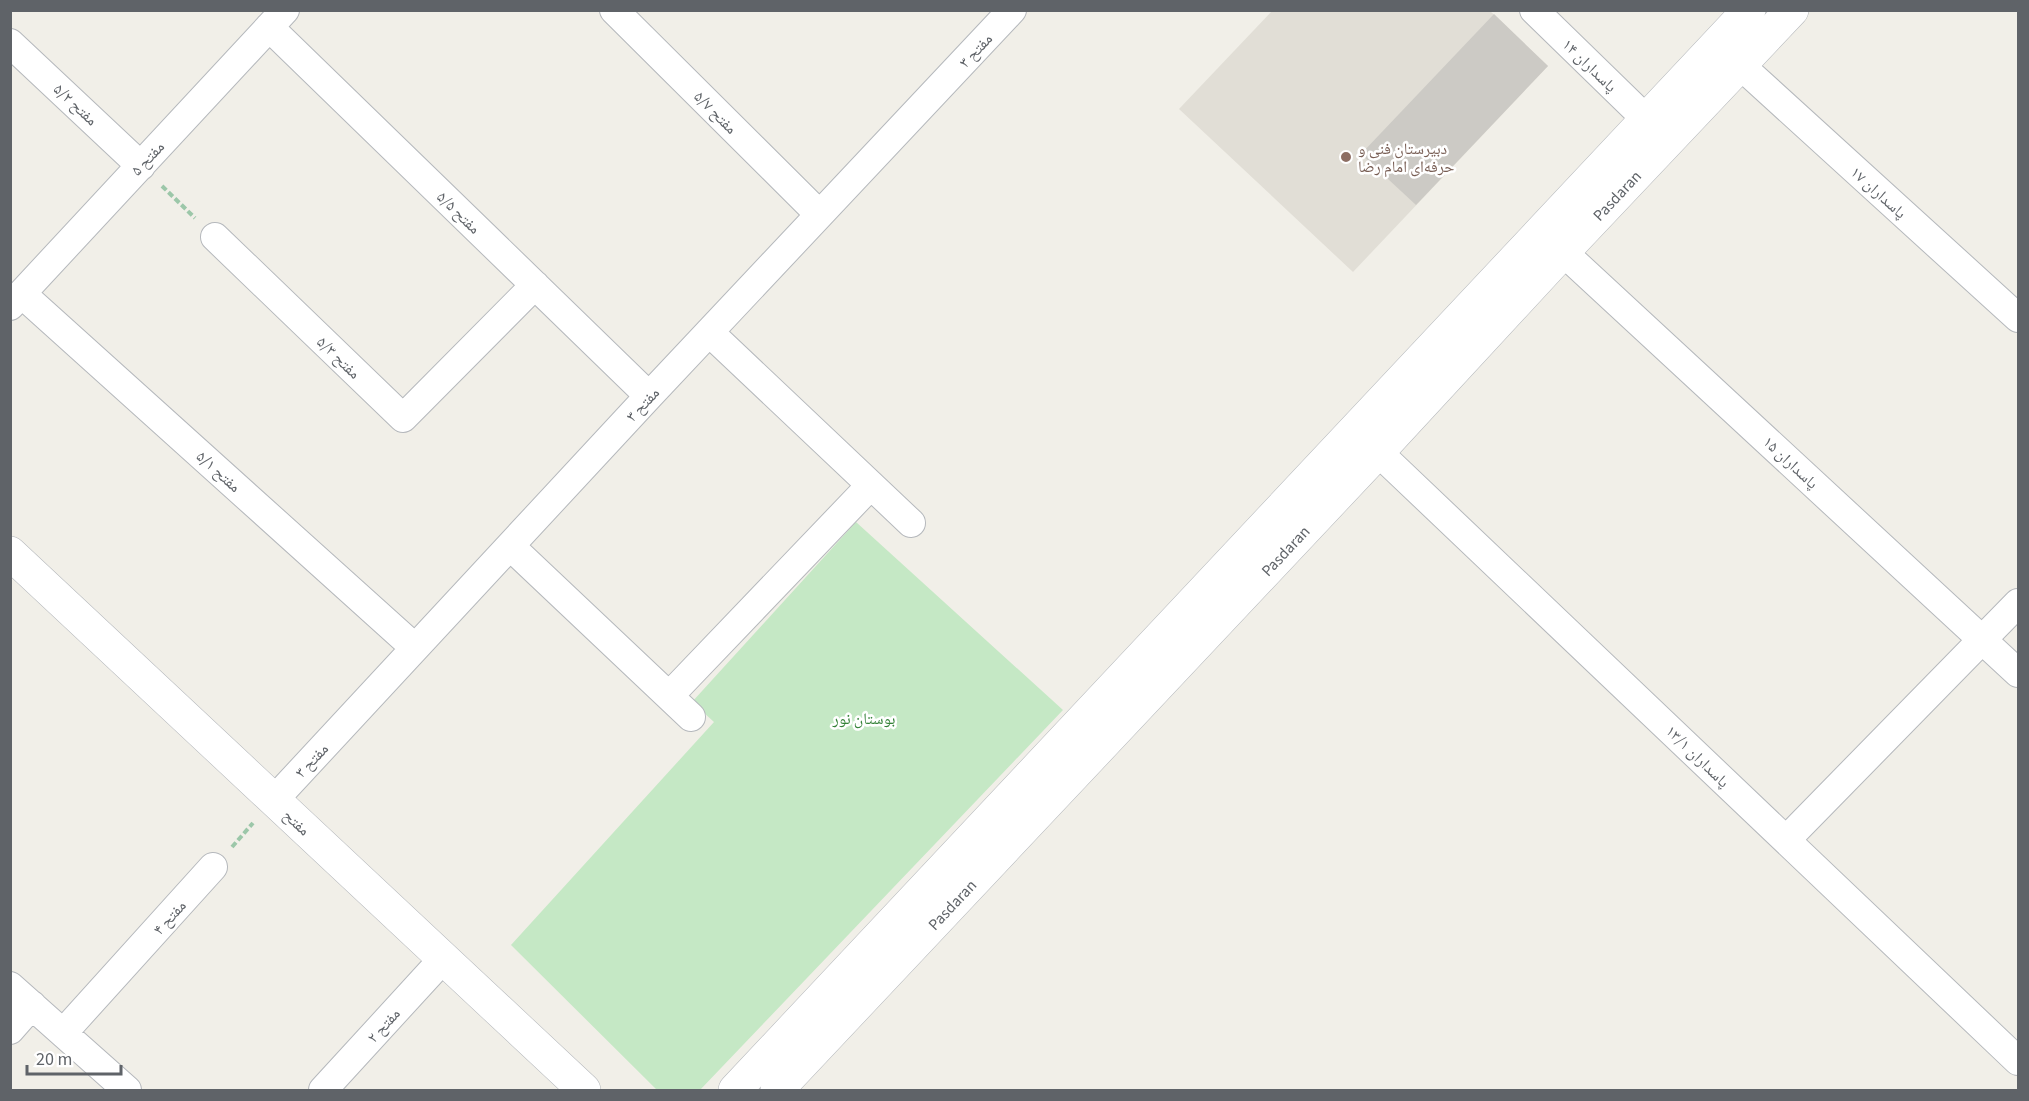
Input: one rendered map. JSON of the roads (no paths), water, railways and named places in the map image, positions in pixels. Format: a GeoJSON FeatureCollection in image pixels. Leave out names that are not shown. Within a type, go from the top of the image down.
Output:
{"type":"FeatureCollection","features":[{"type":"Feature","properties":{"kind":"street","name":"مفتح ۵/۷"},"geometry":{"type":"LineString","coordinates":[[614,10],[819,214]]}},
{"type":"Feature","properties":{"kind":"street","name":"پاسداران ۱۴"},"geometry":{"type":"LineString","coordinates":[[1534,10],[1647,120]]}},
{"type":"Feature","properties":{"kind":"street","name":"Pasdaran"},"geometry":{"type":"LineString","coordinates":[[735,1090],[1749,10]]}},
{"type":"Feature","properties":{"kind":"street","name":"Pasdaran"},"geometry":{"type":"LineString","coordinates":[[789,1086],[1563,252],[1792,10]]}},
{"type":"Feature","properties":{"kind":"street","name":"مفتح ۳"},"geometry":{"type":"LineString","coordinates":[[274,800],[1008,12]]}},
{"type":"Feature","properties":{"kind":"street","name":"مفتح ۵"},"geometry":{"type":"LineString","coordinates":[[16,300],[277,19]]}},
{"type":"Feature","properties":{"kind":"street","name":"مفتح ۵/۵"},"geometry":{"type":"LineString","coordinates":[[277,19],[535,285],[648,396]]}},
{"type":"Feature","properties":{"kind":"street","name":"مفتح ۵/۲"},"geometry":{"type":"LineString","coordinates":[[10,43],[141,166]]}},
{"type":"Feature","properties":{"kind":"street","name":"پاسداران ۱۷"},"geometry":{"type":"LineString","coordinates":[[1740,65],[2019,318]]}},
{"type":"Feature","properties":{"kind":"street","name":"مفتح ۵/۳"},"geometry":{"type":"LineString","coordinates":[[215,237],[403,418],[535,285]]}},
{"type":"Feature","properties":{"kind":"street","name":"پاسداران ۱۵"},"geometry":{"type":"LineString","coordinates":[[1563,252],[2019,673]]}},
{"type":"Feature","properties":{"kind":"street","name":"مفتح ۵/۱"},"geometry":{"type":"LineString","coordinates":[[16,300],[415,648]]}},
{"type":"Feature","properties":{"kind":"street"},"geometry":{"type":"LineString","coordinates":[[710,332],[911,523]]}},
{"type":"Feature","properties":{"kind":"street","name":"پاسداران ۱۳/۱"},"geometry":{"type":"LineString","coordinates":[[1378,452],[2019,1061]]}},
{"type":"Feature","properties":{"kind":"street"},"geometry":{"type":"LineString","coordinates":[[669,696],[871,485]]}},
{"type":"Feature","properties":{"kind":"street"},"geometry":{"type":"LineString","coordinates":[[510,546],[691,717]]}},
{"type":"Feature","properties":{"kind":"street","name":"مفتح"},"geometry":{"type":"LineString","coordinates":[[10,554],[584,1090]]}},
{"type":"Feature","properties":{"kind":"street"},"geometry":{"type":"LineString","coordinates":[[1786,840],[2019,603]]}},
{"type":"Feature","properties":{"kind":"street","name":"مفتح ۴"},"geometry":{"type":"LineString","coordinates":[[63,1033],[213,867]]}},
{"type":"Feature","properties":{"kind":"street","name":"مفتح ۲"},"geometry":{"type":"LineString","coordinates":[[323,1090],[443,959]]}},
{"type":"Feature","properties":{"kind":"street"},"geometry":{"type":"LineString","coordinates":[[10,986],[127,1090]]}},
{"type":"Feature","properties":{"kind":"street"},"geometry":{"type":"LineString","coordinates":[[10,1030],[32,1005]]}},
{"type":"Feature","properties":{"kind":"place","name":"دبیرستان فنی و حرفه‌ای امام رضا"},"geometry":{"type":"Point","coordinates":[1346,157]}},
{"type":"Feature","properties":{"kind":"park label","name":"بوستان نور"},"geometry":{"type":"Point","coordinates":[864,718]}}]}
